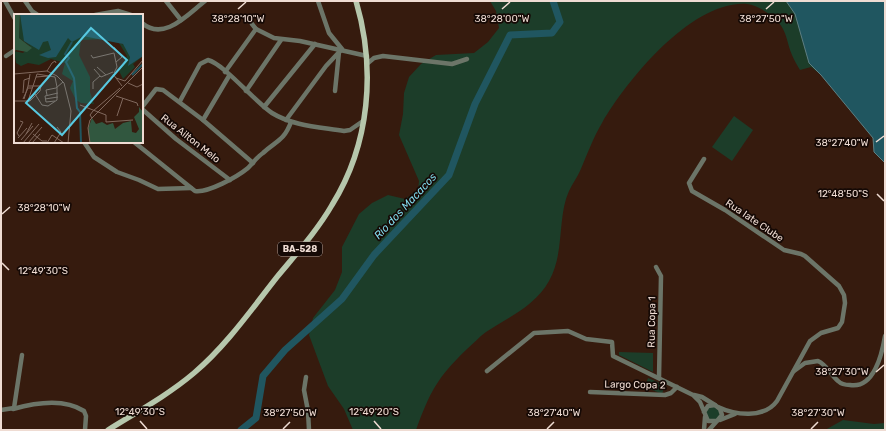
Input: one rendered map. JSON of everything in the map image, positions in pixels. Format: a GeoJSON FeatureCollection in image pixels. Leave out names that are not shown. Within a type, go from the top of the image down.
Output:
{"type":"FeatureCollection","features":[{"type":"Feature","properties":{"kind":"main road","name":"BA-528"},"geometry":{"type":"LineString","coordinates":[[108,430],[194,373],[228,337],[313,232],[332,205],[355,156],[367,102],[368,63],[362,20],[356,1]]}},
{"type":"Feature","properties":{"kind":"street"},"geometry":{"type":"LineString","coordinates":[[5,1],[14,17]]}},
{"type":"Feature","properties":{"kind":"street"},"geometry":{"type":"LineString","coordinates":[[166,1],[181,20]]}},
{"type":"Feature","properties":{"kind":"street"},"geometry":{"type":"LineString","coordinates":[[143,24],[151,28],[163,29],[181,20],[197,3],[205,1]]}},
{"type":"Feature","properties":{"kind":"street"},"geometry":{"type":"LineString","coordinates":[[318,1],[329,33],[340,51],[336,91]]}},
{"type":"Feature","properties":{"kind":"street"},"geometry":{"type":"LineString","coordinates":[[27,2],[32,11],[36,14]]}},
{"type":"Feature","properties":{"kind":"street"},"geometry":{"type":"LineString","coordinates":[[110,13],[123,12],[128,14]]}},
{"type":"Feature","properties":{"kind":"street"},"geometry":{"type":"LineString","coordinates":[[252,24],[256,30],[281,40],[315,44],[367,56]]}},
{"type":"Feature","properties":{"kind":"street"},"geometry":{"type":"LineString","coordinates":[[203,120],[227,74],[256,30]]}},
{"type":"Feature","properties":{"kind":"street"},"geometry":{"type":"LineString","coordinates":[[246,91],[281,40]]}},
{"type":"Feature","properties":{"kind":"street"},"geometry":{"type":"LineString","coordinates":[[264,107],[315,44]]}},
{"type":"Feature","properties":{"kind":"street"},"geometry":{"type":"LineString","coordinates":[[6,56],[14,51]]}},
{"type":"Feature","properties":{"kind":"street"},"geometry":{"type":"LineString","coordinates":[[286,120],[326,66],[340,51]]}},
{"type":"Feature","properties":{"kind":"street"},"geometry":{"type":"LineString","coordinates":[[368,63],[374,58],[383,56],[452,64],[467,59]]}},
{"type":"Feature","properties":{"kind":"street"},"geometry":{"type":"LineString","coordinates":[[253,163],[180,101],[200,64],[205,60],[210,60],[264,107],[291,122],[344,131],[350,130],[363,121]]}},
{"type":"Feature","properties":{"kind":"street","name":"Rua Ailton Melo"},"geometry":{"type":"LineString","coordinates":[[143,107],[156,89],[164,90],[180,101]]}},
{"type":"Feature","properties":{"kind":"street","name":"Rua Ailton Melo"},"geometry":{"type":"LineString","coordinates":[[143,109],[176,139],[230,180]]}},
{"type":"Feature","properties":{"kind":"street"},"geometry":{"type":"LineString","coordinates":[[135,143],[195,191],[202,191],[230,180],[253,163],[263,152],[284,137],[291,122]]}},
{"type":"Feature","properties":{"kind":"street"},"geometry":{"type":"LineString","coordinates":[[85,143],[94,157],[117,172],[158,189],[191,188]]}},
{"type":"Feature","properties":{"kind":"street","name":"Rua Iate Clube"},"geometry":{"type":"LineString","coordinates":[[704,159],[689,183],[692,191],[725,210],[784,250],[805,256],[830,278],[844,295],[845,303],[841,325],[836,330],[816,335],[810,340],[777,401],[770,409],[759,413],[737,413]]}},
{"type":"Feature","properties":{"kind":"street","name":"Rua Copa 1"},"geometry":{"type":"LineString","coordinates":[[656,267],[661,276],[659,378]]}},
{"type":"Feature","properties":{"kind":"street"},"geometry":{"type":"LineString","coordinates":[[488,371],[534,334],[568,331],[586,339],[612,342],[613,356],[677,387],[692,395],[700,402],[704,414],[704,430]]}},
{"type":"Feature","properties":{"kind":"street"},"geometry":{"type":"LineString","coordinates":[[793,372],[805,363],[818,361],[839,382],[849,385],[859,384],[869,378],[874,372],[885,336]]}},
{"type":"Feature","properties":{"kind":"street"},"geometry":{"type":"LineString","coordinates":[[13,408],[22,355]]}},
{"type":"Feature","properties":{"kind":"street"},"geometry":{"type":"LineString","coordinates":[[306,377],[304,390],[308,411],[309,430]]}},
{"type":"Feature","properties":{"kind":"street","name":"Largo Copa 2"},"geometry":{"type":"LineString","coordinates":[[590,392],[665,395],[671,393],[677,387]]}},
{"type":"Feature","properties":{"kind":"street"},"geometry":{"type":"LineString","coordinates":[[692,395],[702,397],[717,406],[737,413]]}},
{"type":"Feature","properties":{"kind":"street"},"geometry":{"type":"LineString","coordinates":[[1,410],[60,402],[69,403],[84,411],[86,416],[85,430]]}},
{"type":"Feature","properties":{"kind":"street"},"geometry":{"type":"LineString","coordinates":[[704,414],[708,406],[717,406]]}},
{"type":"Feature","properties":{"kind":"street"},"geometry":{"type":"LineString","coordinates":[[709,430],[718,421],[722,412],[717,406]]}},
{"type":"Feature","properties":{"kind":"street"},"geometry":{"type":"LineString","coordinates":[[704,414],[711,422],[718,421],[737,413]]}},
{"type":"Feature","properties":{"kind":"green space"},"geometry":{"type":"Polygon","coordinates":[[[490,1],[795,1],[852,93],[885,163],[874,152],[873,138],[821,75],[811,67],[800,70],[792,55],[783,29],[778,22],[764,10],[747,4],[726,6],[705,15],[684,29],[663,46],[644,65],[613,105],[602,123],[565,201],[557,259],[554,270],[543,290],[521,310],[483,334],[456,360],[435,386],[416,430],[353,430],[344,409],[328,386],[309,335],[313,318],[335,290],[342,272],[342,247],[359,214],[372,203],[388,195],[405,199],[418,190],[419,181],[399,135],[403,114],[404,93],[409,77],[421,64],[436,55],[474,53],[488,42],[499,28],[496,11],[490,1]]]}},
{"type":"Feature","properties":{"kind":"green space"},"geometry":{"type":"Polygon","coordinates":[[[734,116],[753,130],[732,161],[712,147],[734,116]]]}},
{"type":"Feature","properties":{"kind":"green space"},"geometry":{"type":"Polygon","coordinates":[[[619,352],[653,353],[653,372],[619,355],[619,352]]]}},
{"type":"Feature","properties":{"kind":"green space"},"geometry":{"type":"Polygon","coordinates":[[[648,378],[665,385],[662,394],[645,387],[648,378]]]}},
{"type":"Feature","properties":{"kind":"green space"},"geometry":{"type":"Polygon","coordinates":[[[714,406],[720,412],[718,419],[709,420],[706,412],[709,408],[714,406]]]}},
{"type":"Feature","properties":{"kind":"green space"},"geometry":{"type":"Polygon","coordinates":[[[843,420],[874,424],[885,423],[885,430],[825,430],[843,420]]]}},
{"type":"Feature","properties":{"kind":"water"},"geometry":{"type":"Polygon","coordinates":[[[786,1],[885,1],[885,163],[874,152],[873,138],[821,75],[809,63],[795,14],[786,1]]]}},
{"type":"Feature","properties":{"kind":"waterway","name":"Rio dos Macacos"},"geometry":{"type":"LineString","coordinates":[[241,430],[256,418],[263,376],[285,350],[342,299],[374,255],[449,175],[475,104],[510,35],[552,33],[560,22],[553,1]]}}]}
